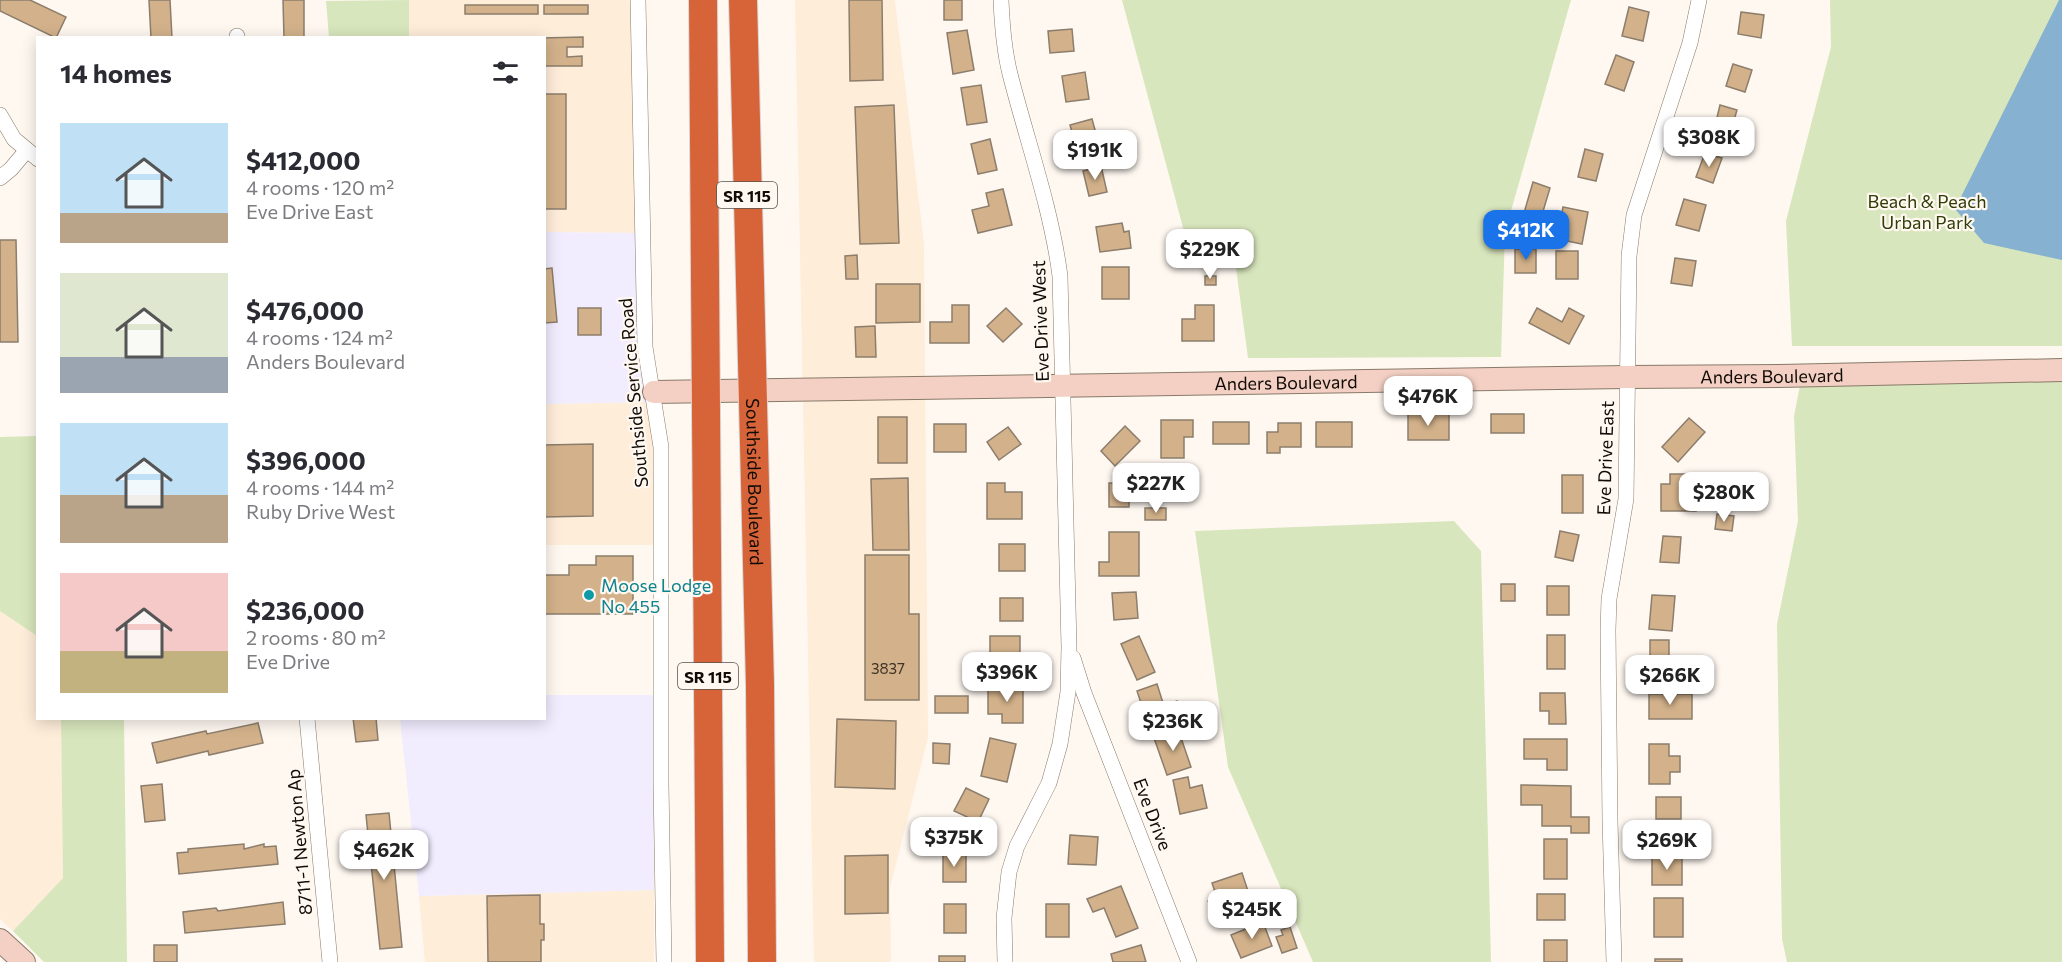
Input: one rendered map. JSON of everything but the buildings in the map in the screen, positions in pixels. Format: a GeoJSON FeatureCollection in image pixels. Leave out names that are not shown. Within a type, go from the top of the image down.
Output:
{"type":"FeatureCollection","features":[{"type":"Feature","properties":{"kind":"highway","name":"SR 115"},"geometry":{"type":"LineString","coordinates":[[703,0],[710,962]]}},
{"type":"Feature","properties":{"kind":"highway","name":"Southside Boulevard"},"geometry":{"type":"LineString","coordinates":[[743,0],[762,818],[762,962]]}},
{"type":"Feature","properties":{"kind":"street","name":"Southside Service Road"},"geometry":{"type":"LineString","coordinates":[[638,0],[645,347],[661,447],[661,784],[664,962]]}},
{"type":"Feature","properties":{"kind":"street","name":"Eve Drive West"},"geometry":{"type":"LineString","coordinates":[[1000,0],[1010,72],[1057,251],[1060,276],[1069,647]]}},
{"type":"Feature","properties":{"kind":"street","name":"Eve Drive East"},"geometry":{"type":"LineString","coordinates":[[1614,962],[1608,630],[1609,598],[1626,499],[1629,256],[1634,215],[1690,43],[1699,0]]}},
{"type":"Feature","properties":{"kind":"street"},"geometry":{"type":"LineString","coordinates":[[0,115],[14,139],[32,155],[0,178]]}},
{"type":"Feature","properties":{"kind":"street","name":"Anders Boulevard"},"geometry":{"type":"LineString","coordinates":[[654,392],[2062,370]]}},
{"type":"Feature","properties":{"kind":"street"},"geometry":{"type":"LineString","coordinates":[[1005,962],[1004,918],[1009,872],[1017,846],[1049,783],[1060,744],[1068,692],[1069,647]]}},
{"type":"Feature","properties":{"kind":"street","name":"Eve Drive"},"geometry":{"type":"LineString","coordinates":[[1069,647],[1084,693],[1189,962]]}},
{"type":"Feature","properties":{"kind":"street","name":"8711-1 Newton Ap"},"geometry":{"type":"LineString","coordinates":[[308,720],[330,962]]}},
{"type":"Feature","properties":{"kind":"street"},"geometry":{"type":"LineString","coordinates":[[0,940],[24,962]]}},
{"type":"Feature","properties":{"kind":"shaded area"},"geometry":{"type":"Polygon","coordinates":[[[409,0],[636,0],[637,233],[546,232],[546,36],[409,36],[409,0]]]}},
{"type":"Feature","properties":{"kind":"shaded area"},"geometry":{"type":"Polygon","coordinates":[[[795,0],[895,0],[924,244],[928,738],[890,888],[891,962],[814,962],[795,0]]]}},
{"type":"Feature","properties":{"kind":"shaded area"},"geometry":{"type":"Polygon","coordinates":[[[546,232],[637,233],[646,402],[546,404],[546,232]]]}},
{"type":"Feature","properties":{"kind":"shaded area"},"geometry":{"type":"Polygon","coordinates":[[[646,402],[653,444],[653,545],[546,545],[546,404],[646,402]]]}},
{"type":"Feature","properties":{"kind":"shaded area"},"geometry":{"type":"Polygon","coordinates":[[[0,611],[36,635],[36,720],[61,720],[63,878],[13,931],[0,919],[0,611]]]}},
{"type":"Feature","properties":{"kind":"shaded area"},"geometry":{"type":"Polygon","coordinates":[[[546,695],[654,695],[654,890],[419,896],[400,720],[546,720],[546,695]]]}},
{"type":"Feature","properties":{"kind":"shaded area"},"geometry":{"type":"Polygon","coordinates":[[[654,890],[654,962],[425,962],[419,896],[654,890]]]}},
{"type":"Feature","properties":{"kind":"green space"},"geometry":{"type":"Polygon","coordinates":[[[409,0],[409,36],[329,36],[326,1],[409,0]]]}},
{"type":"Feature","properties":{"kind":"green space"},"geometry":{"type":"Polygon","coordinates":[[[1122,0],[1571,0],[1505,232],[1501,357],[1248,358],[1232,238],[1185,235],[1122,0]]]}},
{"type":"Feature","properties":{"kind":"green space","name":"Beach & Peach Urban Park"},"geometry":{"type":"Polygon","coordinates":[[[1830,0],[2062,0],[2062,346],[1792,346],[1786,221],[1831,47],[1830,0]]]}},
{"type":"Feature","properties":{"kind":"green space"},"geometry":{"type":"Polygon","coordinates":[[[2062,380],[2062,962],[1787,962],[1782,939],[1777,624],[1798,521],[1794,416],[1800,385],[2062,380]]]}},
{"type":"Feature","properties":{"kind":"green space"},"geometry":{"type":"Polygon","coordinates":[[[36,436],[36,635],[0,611],[0,437],[36,436]]]}},
{"type":"Feature","properties":{"kind":"green space"},"geometry":{"type":"Polygon","coordinates":[[[1454,521],[1481,551],[1491,962],[1313,962],[1228,767],[1195,531],[1454,521]]]}},
{"type":"Feature","properties":{"kind":"green space"},"geometry":{"type":"Polygon","coordinates":[[[61,720],[124,720],[127,962],[44,962],[13,931],[63,878],[61,720]]]}},
{"type":"Feature","properties":{"kind":"water"},"geometry":{"type":"Polygon","coordinates":[[[2059,0],[2062,0],[2062,260],[1984,243],[1955,209],[2059,0]]]}},
{"type":"Feature","properties":{"kind":"place","name":"Moose Lodge No 455"},"geometry":{"type":"Point","coordinates":[589,595]}}]}
